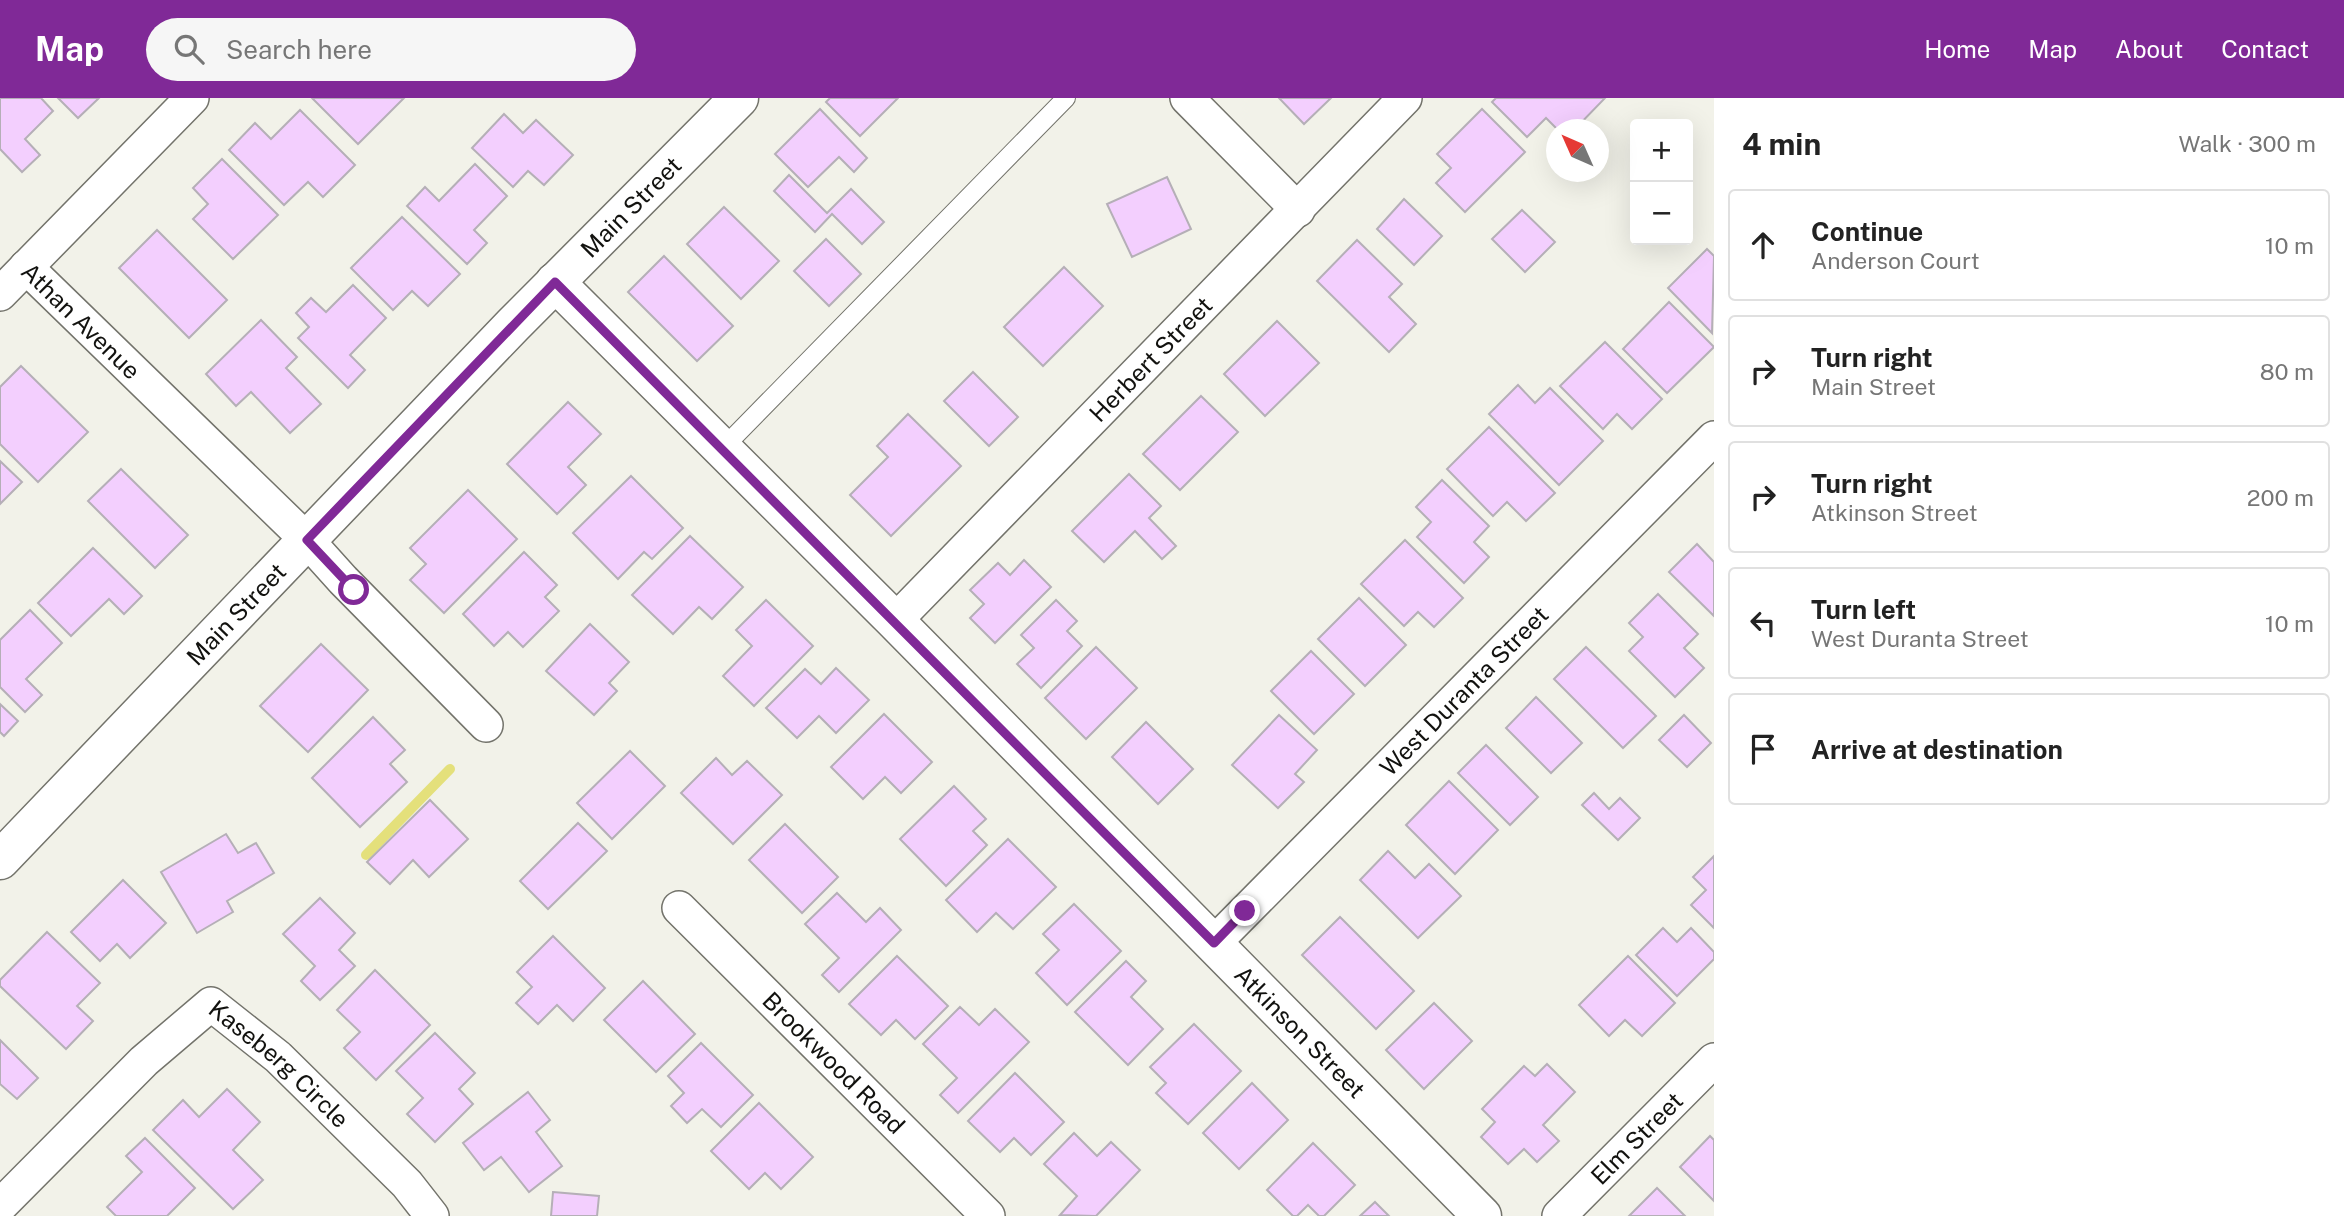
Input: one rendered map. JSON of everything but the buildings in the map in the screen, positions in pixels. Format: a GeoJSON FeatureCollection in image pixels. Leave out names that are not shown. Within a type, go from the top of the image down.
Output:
{"type":"FeatureCollection","features":[{"type":"Feature","properties":{"kind":"street","name":"Athan Avenue"},"geometry":{"type":"LineString","coordinates":[[192,98],[26,267],[307,540],[486,725]]}},
{"type":"Feature","properties":{"kind":"street","name":"Main Street"},"geometry":{"type":"LineString","coordinates":[[0,860],[555,282],[739,98]]}},
{"type":"Feature","properties":{"kind":"street"},"geometry":{"type":"LineString","coordinates":[[1187,98],[1298,210]]}},
{"type":"Feature","properties":{"kind":"street","name":"Herbert Street"},"geometry":{"type":"LineString","coordinates":[[895,621],[1405,98]]}},
{"type":"Feature","properties":{"kind":"street"},"geometry":{"type":"LineString","coordinates":[[0,294],[26,267]]}},
{"type":"Feature","properties":{"kind":"street","name":"Atkinson Street"},"geometry":{"type":"LineString","coordinates":[[555,282],[895,621],[1482,1216]]}},
{"type":"Feature","properties":{"kind":"street","name":"West Duranta Street"},"geometry":{"type":"LineString","coordinates":[[1214,943],[1714,438]]}},
{"type":"Feature","properties":{"kind":"street","name":"Brookwood Road"},"geometry":{"type":"LineString","coordinates":[[679,908],[988,1216]]}},
{"type":"Feature","properties":{"kind":"street","name":"Kaseberg Circle"},"geometry":{"type":"LineString","coordinates":[[0,1206],[144,1061],[211,1004],[278,1057],[407,1184],[432,1216]]}},
{"type":"Feature","properties":{"kind":"street","name":"Elm Street"},"geometry":{"type":"LineString","coordinates":[[1559,1216],[1714,1059]]}},
{"type":"Feature","properties":{"kind":"lane"},"geometry":{"type":"LineString","coordinates":[[721,450],[1066,98]]}},
{"type":"Feature","properties":{"kind":"waterway"},"geometry":{"type":"LineString","coordinates":[[366,855],[450,769]]}},
{"type":"Feature","properties":{"kind":"route"},"geometry":{"type":"LineString","coordinates":[[354,590],[307,540],[555,282],[1214,943],[1245,911]]}}]}
